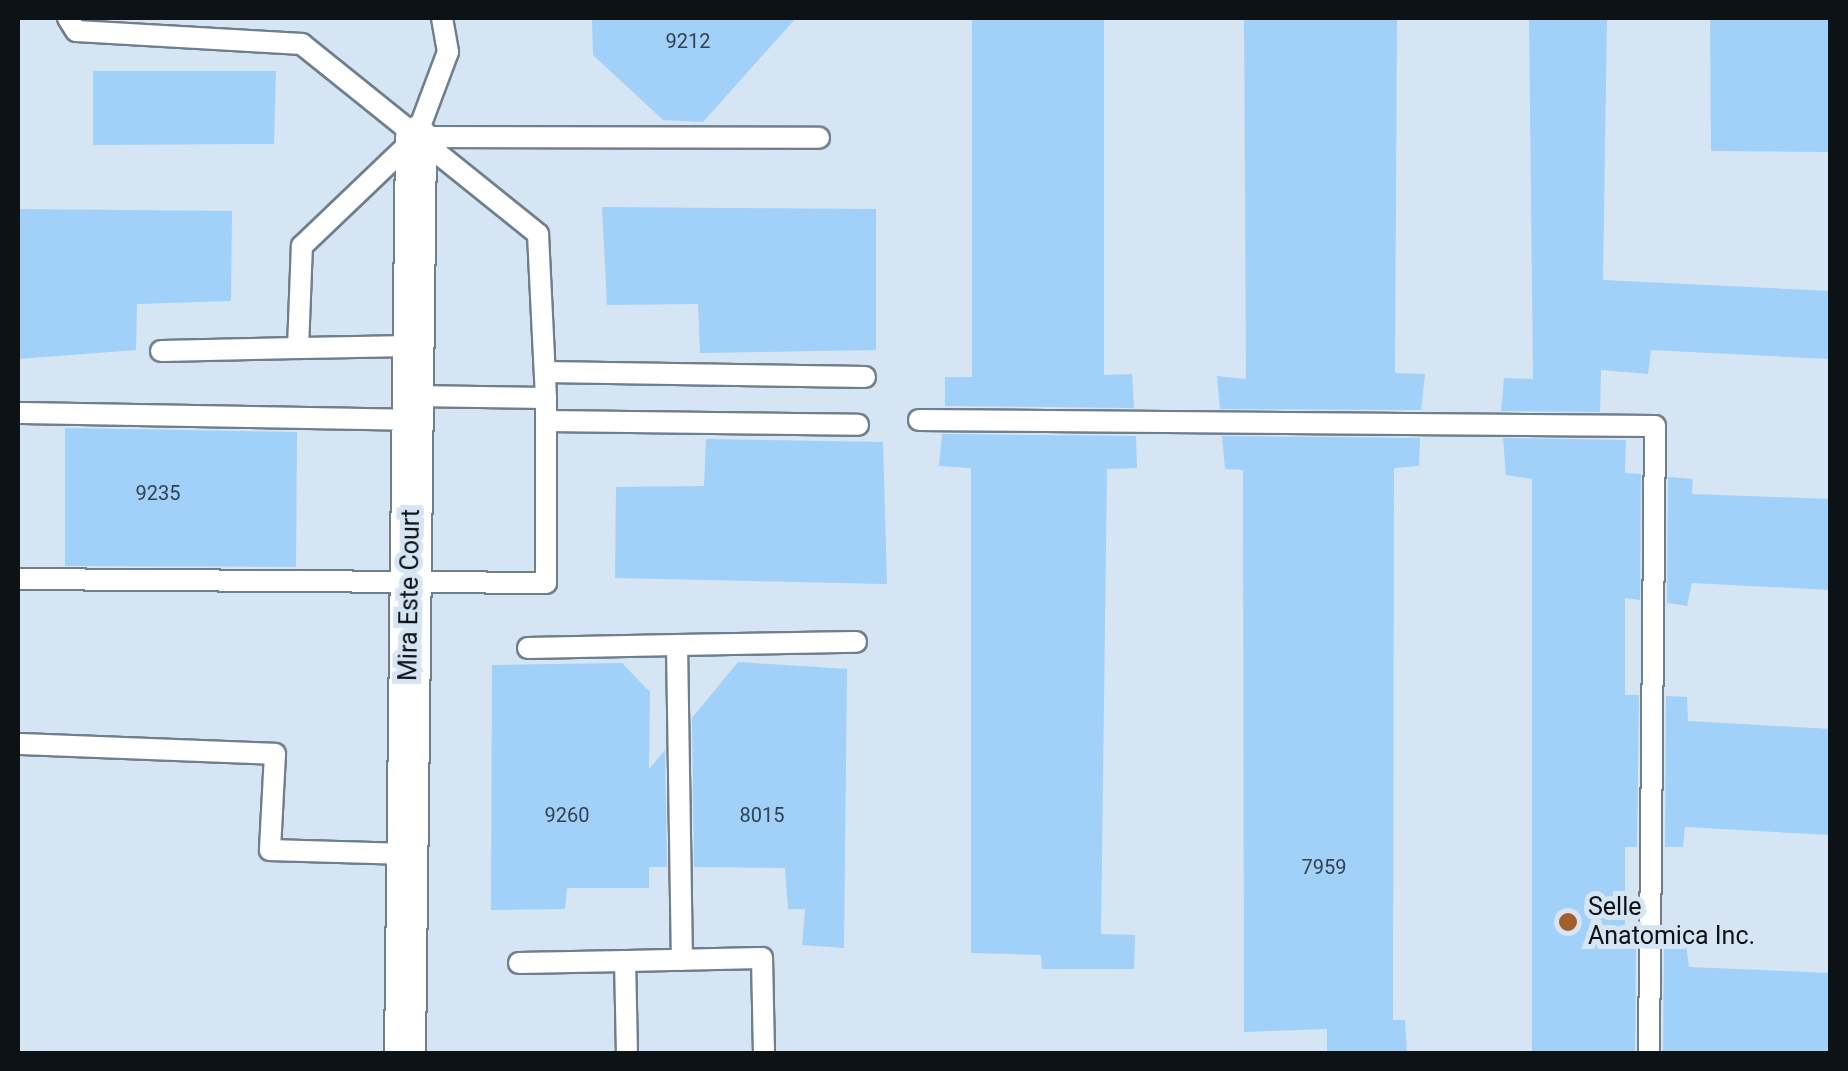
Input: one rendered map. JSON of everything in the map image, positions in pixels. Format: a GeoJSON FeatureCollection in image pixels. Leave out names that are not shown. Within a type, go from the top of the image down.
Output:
{"type":"FeatureCollection","features":[{"type":"Feature","properties":{"kind":"street","name":"Mira Este Court"},"geometry":{"type":"LineString","coordinates":[[405,1054],[416,138]]}},
{"type":"Feature","properties":{"kind":"lane"},"geometry":{"type":"LineString","coordinates":[[18,579],[546,583],[546,398],[538,234],[302,44],[76,30],[68,18]]}},
{"type":"Feature","properties":{"kind":"lane"},"geometry":{"type":"LineString","coordinates":[[124,33],[146,18]]}},
{"type":"Feature","properties":{"kind":"lane"},"geometry":{"type":"LineString","coordinates":[[298,348],[302,246],[416,138],[448,52],[442,18]]}},
{"type":"Feature","properties":{"kind":"lane"},"geometry":{"type":"LineString","coordinates":[[416,138],[819,138]]}},
{"type":"Feature","properties":{"kind":"lane"},"geometry":{"type":"LineString","coordinates":[[161,352],[414,346]]}},
{"type":"Feature","properties":{"kind":"lane"},"geometry":{"type":"LineString","coordinates":[[544,372],[864,377]]}},
{"type":"Feature","properties":{"kind":"lane"},"geometry":{"type":"LineString","coordinates":[[18,413],[413,408],[546,398]]}},
{"type":"Feature","properties":{"kind":"lane"},"geometry":{"type":"LineString","coordinates":[[918,420],[1655,426],[1649,1054]]}},
{"type":"Feature","properties":{"kind":"lane"},"geometry":{"type":"LineString","coordinates":[[546,421],[858,425]]}},
{"type":"Feature","properties":{"kind":"lane"},"geometry":{"type":"LineString","coordinates":[[528,648],[856,642]]}},
{"type":"Feature","properties":{"kind":"lane"},"geometry":{"type":"LineString","coordinates":[[677,646],[682,960]]}},
{"type":"Feature","properties":{"kind":"lane"},"geometry":{"type":"LineString","coordinates":[[18,744],[275,754],[270,850],[407,854]]}},
{"type":"Feature","properties":{"kind":"lane"},"geometry":{"type":"LineString","coordinates":[[520,963],[762,958],[764,1054]]}},
{"type":"Feature","properties":{"kind":"lane"},"geometry":{"type":"LineString","coordinates":[[625,961],[627,1054]]}},
{"type":"Feature","properties":{"kind":"building"},"geometry":{"type":"Polygon","coordinates":[[[592,18],[796,18],[703,122],[663,120],[593,55],[592,18]]]}},
{"type":"Feature","properties":{"kind":"building"},"geometry":{"type":"Polygon","coordinates":[[[972,18],[1104,18],[1104,375],[1132,374],[1134,408],[945,406],[945,377],[972,377],[972,18]]]}},
{"type":"Feature","properties":{"kind":"building"},"geometry":{"type":"Polygon","coordinates":[[[1244,18],[1397,18],[1395,373],[1425,374],[1421,410],[1220,409],[1217,376],[1246,379],[1244,18]]]}},
{"type":"Feature","properties":{"kind":"building"},"geometry":{"type":"Polygon","coordinates":[[[1529,18],[1607,18],[1603,280],[1830,291],[1830,359],[1651,350],[1648,374],[1601,370],[1600,412],[1501,411],[1504,378],[1533,379],[1529,18]]]}},
{"type":"Feature","properties":{"kind":"building"},"geometry":{"type":"Polygon","coordinates":[[[1710,18],[1830,18],[1830,152],[1711,151],[1710,18]]]}},
{"type":"Feature","properties":{"kind":"building"},"geometry":{"type":"Polygon","coordinates":[[[93,71],[276,71],[274,144],[93,145],[93,71]]]}},
{"type":"Feature","properties":{"kind":"building"},"geometry":{"type":"Polygon","coordinates":[[[602,207],[876,209],[876,350],[700,353],[698,304],[607,305],[602,207]]]}},
{"type":"Feature","properties":{"kind":"building"},"geometry":{"type":"Polygon","coordinates":[[[18,209],[232,211],[231,301],[137,304],[136,350],[18,359],[18,209]]]}},
{"type":"Feature","properties":{"kind":"building"},"geometry":{"type":"Polygon","coordinates":[[[65,428],[297,432],[296,567],[65,566],[65,428]]]}},
{"type":"Feature","properties":{"kind":"building"},"geometry":{"type":"Polygon","coordinates":[[[942,434],[1136,436],[1137,468],[1107,469],[1101,934],[1135,935],[1134,969],[1042,969],[1041,955],[971,953],[971,468],[939,466],[942,434]]]}},
{"type":"Feature","properties":{"kind":"building"},"geometry":{"type":"Polygon","coordinates":[[[1222,436],[1420,438],[1419,466],[1394,468],[1393,1020],[1405,1020],[1407,1054],[1327,1054],[1327,1029],[1244,1032],[1243,470],[1225,469],[1222,436]]]}},
{"type":"Feature","properties":{"kind":"building"},"geometry":{"type":"Polygon","coordinates":[[[1503,438],[1626,440],[1625,473],[1641,474],[1640,600],[1625,598],[1625,695],[1639,695],[1637,847],[1625,847],[1625,945],[1636,945],[1635,1054],[1532,1054],[1532,479],[1506,475],[1503,438]]]}},
{"type":"Feature","properties":{"kind":"building"},"geometry":{"type":"Polygon","coordinates":[[[706,439],[883,442],[887,584],[615,578],[616,487],[704,486],[706,439]]]}},
{"type":"Feature","properties":{"kind":"building"},"geometry":{"type":"Polygon","coordinates":[[[1668,477],[1693,479],[1692,494],[1830,499],[1830,590],[1692,583],[1687,606],[1667,603],[1668,477]]]}},
{"type":"Feature","properties":{"kind":"building"},"geometry":{"type":"Polygon","coordinates":[[[738,662],[847,669],[844,948],[802,945],[805,909],[788,909],[785,868],[694,867],[692,718],[738,662]]]}},
{"type":"Feature","properties":{"kind":"building"},"geometry":{"type":"Polygon","coordinates":[[[622,663],[650,692],[649,769],[665,750],[667,867],[649,867],[649,888],[567,888],[565,909],[491,910],[492,665],[622,663]]]}},
{"type":"Feature","properties":{"kind":"building"},"geometry":{"type":"Polygon","coordinates":[[[1666,696],[1687,697],[1688,721],[1830,729],[1830,835],[1685,827],[1683,847],[1665,847],[1666,696]]]}},
{"type":"Feature","properties":{"kind":"building"},"geometry":{"type":"Polygon","coordinates":[[[1664,945],[1686,945],[1689,967],[1830,973],[1830,1054],[1663,1054],[1664,945]]]}},
{"type":"Feature","properties":{"kind":"place","name":"Selle Anatomica Inc."},"geometry":{"type":"Point","coordinates":[1568,922]}}]}
